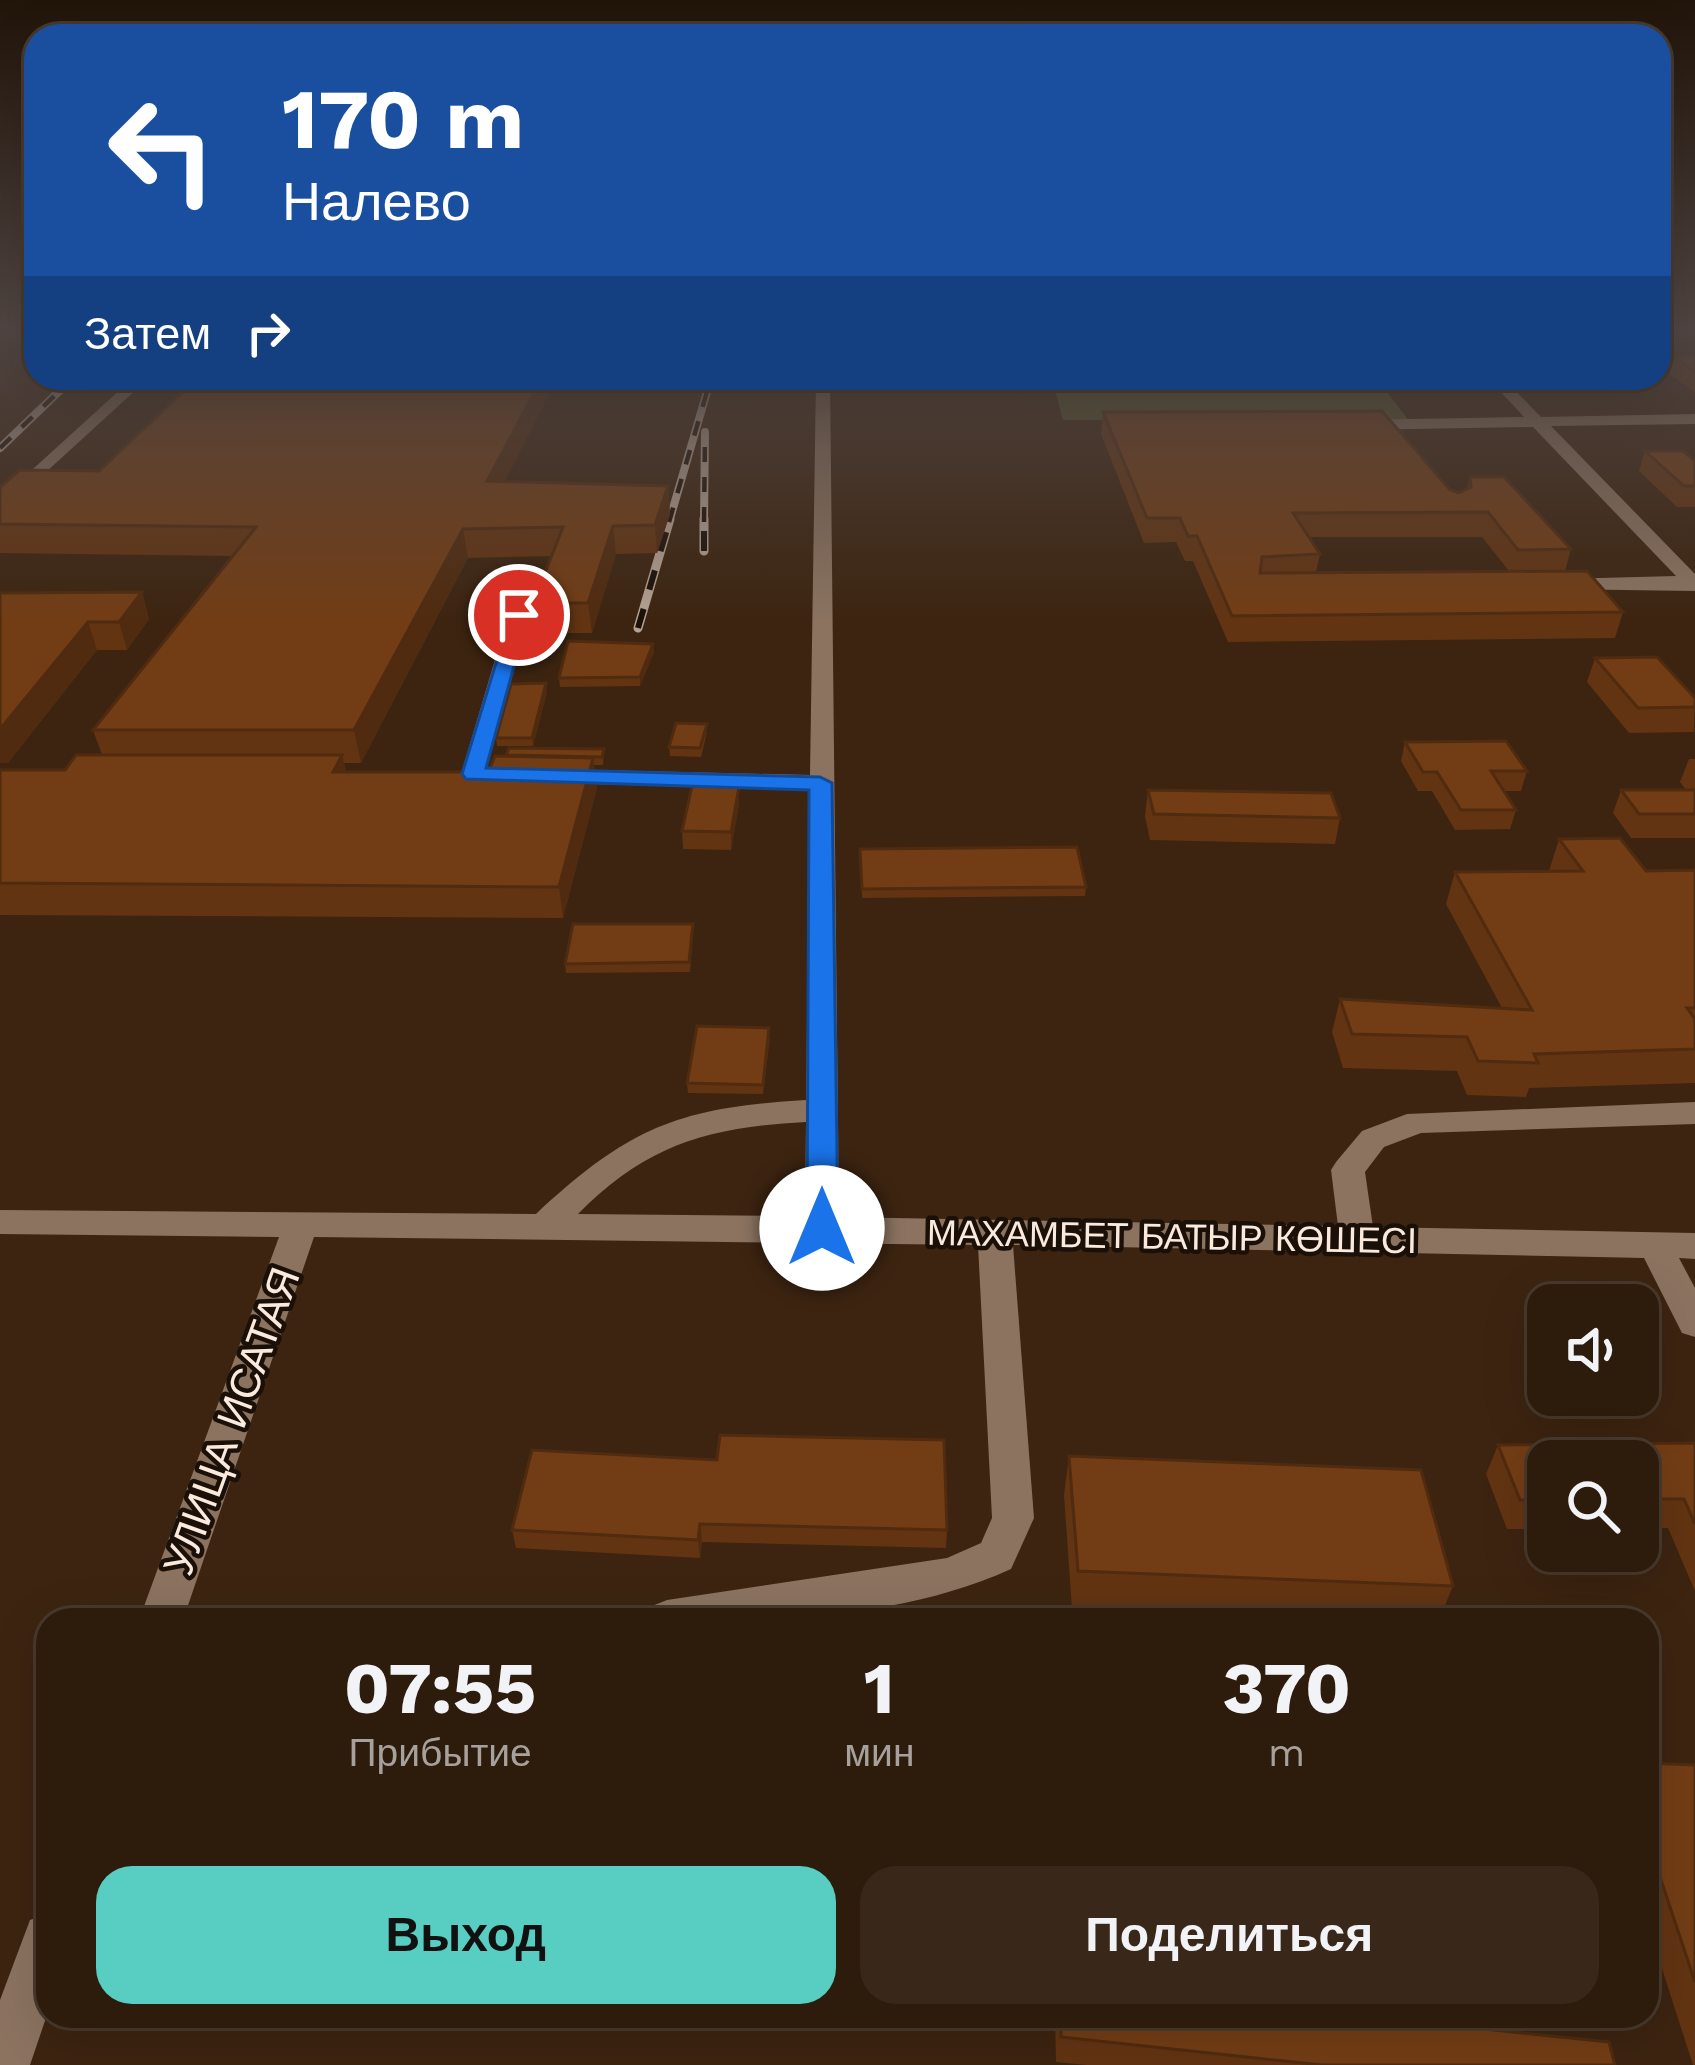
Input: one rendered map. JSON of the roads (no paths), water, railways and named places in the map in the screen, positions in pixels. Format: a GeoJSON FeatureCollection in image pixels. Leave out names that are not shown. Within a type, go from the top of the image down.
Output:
{"type":"FeatureCollection","features":[{"type":"Feature","properties":{"kind":"street"},"geometry":{"type":"LineString","coordinates":[[0,509],[87,428]]}},
{"type":"Feature","properties":{"kind":"street"},"geometry":{"type":"LineString","coordinates":[[822,1228],[823,428]]}},
{"type":"Feature","properties":{"kind":"street"},"geometry":{"type":"LineString","coordinates":[[1398,428],[1407,442]]}},
{"type":"Feature","properties":{"kind":"street"},"geometry":{"type":"LineString","coordinates":[[1541,428],[1694,584]]}},
{"type":"Feature","properties":{"kind":"street"},"geometry":{"type":"LineString","coordinates":[[473,774],[530,576]]}},
{"type":"Feature","properties":{"kind":"street"},"geometry":{"type":"LineString","coordinates":[[1526,586],[1694,584]]}},
{"type":"Feature","properties":{"kind":"street"},"geometry":{"type":"LineString","coordinates":[[541,775],[820,783]]}},
{"type":"Feature","properties":{"kind":"street"},"geometry":{"type":"LineString","coordinates":[[546,1225],[616,1162],[675,1131],[719,1118],[822,1110]]}},
{"type":"Feature","properties":{"kind":"street"},"geometry":{"type":"LineString","coordinates":[[1357,1239],[1348,1170],[1373,1138],[1418,1122],[1695,1113]]}},
{"type":"Feature","properties":{"kind":"street","name":"МАХАМБЕТ БАТЫР КӨШЕСІ"},"geometry":{"type":"LineString","coordinates":[[0,1222],[822,1228],[1695,1246]]}},
{"type":"Feature","properties":{"kind":"street","name":"УЛИЦА ИСАТАЯ"},"geometry":{"type":"LineString","coordinates":[[164,1608],[302,1222]]}},
{"type":"Feature","properties":{"kind":"street"},"geometry":{"type":"LineString","coordinates":[[744,1608],[951,1576],[996,1556],[1013,1518],[995,1232]]}},
{"type":"Feature","properties":{"kind":"street"},"geometry":{"type":"LineString","coordinates":[[1655,1246],[1695,1323]]}},
{"type":"Feature","properties":{"kind":"street"},"geometry":{"type":"LineString","coordinates":[[3,2065],[36,1971]]}},
{"type":"Feature","properties":{"kind":"railway"},"geometry":{"type":"LineString","coordinates":[[0,448],[20,428]]}},
{"type":"Feature","properties":{"kind":"railway"},"geometry":{"type":"LineString","coordinates":[[669,522],[696,428]]}},
{"type":"Feature","properties":{"kind":"railway"},"geometry":{"type":"LineString","coordinates":[[704,522],[705,432]]}},
{"type":"Feature","properties":{"kind":"railway"},"geometry":{"type":"LineString","coordinates":[[638,628],[670,519]]}},
{"type":"Feature","properties":{"kind":"railway"},"geometry":{"type":"LineString","coordinates":[[704,522],[704,551]]}}]}
